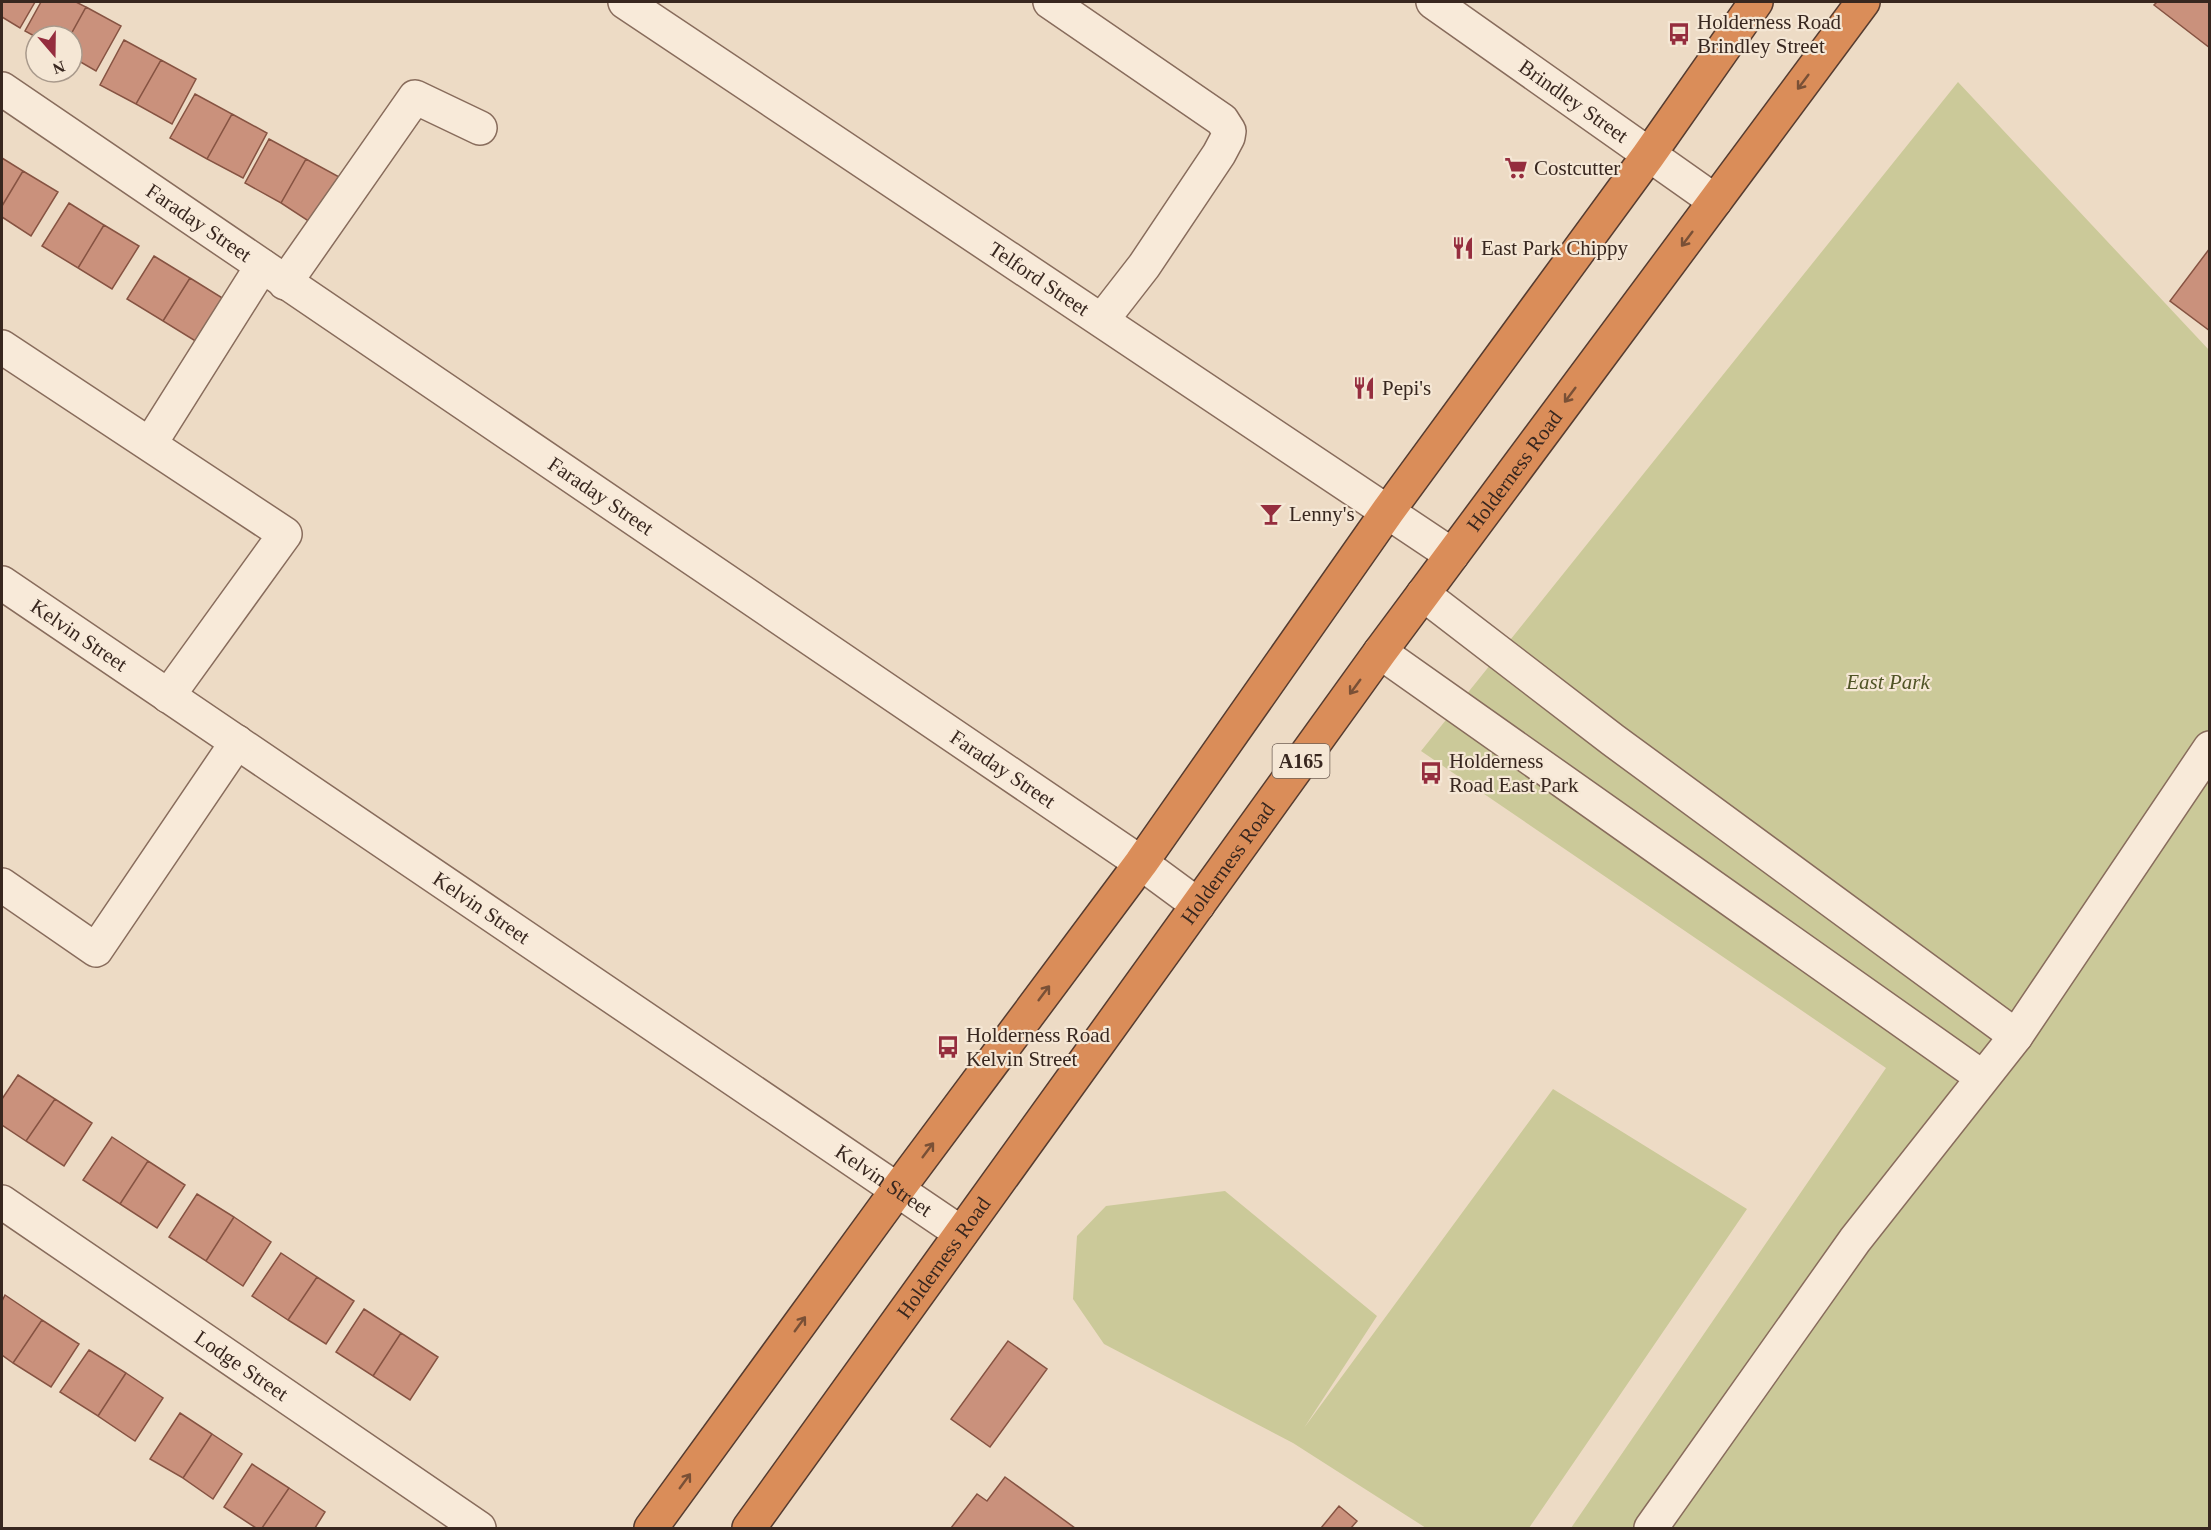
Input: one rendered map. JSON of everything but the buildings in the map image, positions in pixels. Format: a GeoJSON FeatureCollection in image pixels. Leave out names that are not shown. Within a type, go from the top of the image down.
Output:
{"type":"FeatureCollection","features":[{"type":"Feature","properties":{"kind":"highway"},"geometry":{"type":"LineString","coordinates":[[651,1528],[898,1189],[1141,863],[1388,512],[1648,156],[1755,2]]}},
{"type":"Feature","properties":{"kind":"highway","name":"Holderness Road"},"geometry":{"type":"LineString","coordinates":[[749,1528],[1380,652],[1863,2]]}},
{"type":"Feature","properties":{"kind":"street","name":"Telford Street"},"geometry":{"type":"LineString","coordinates":[[625,2],[1452,555]]}},
{"type":"Feature","properties":{"kind":"street"},"geometry":{"type":"LineString","coordinates":[[1050,2],[1222,120],[1229,131],[1219,154],[1144,266],[1102,320]]}},
{"type":"Feature","properties":{"kind":"street","name":"Brindley Street"},"geometry":{"type":"LineString","coordinates":[[1433,2],[1648,156],[1715,201]]}},
{"type":"Feature","properties":{"kind":"street","name":"Faraday Street"},"geometry":{"type":"LineString","coordinates":[[2,89],[1141,863],[1198,905]]}},
{"type":"Feature","properties":{"kind":"street"},"geometry":{"type":"LineString","coordinates":[[150,444],[273,274],[415,97],[480,128]]}},
{"type":"Feature","properties":{"kind":"street"},"geometry":{"type":"LineString","coordinates":[[2,347],[285,534],[168,696]]}},
{"type":"Feature","properties":{"kind":"street","name":"Kelvin Street"},"geometry":{"type":"LineString","coordinates":[[2,583],[961,1233]]}},
{"type":"Feature","properties":{"kind":"street"},"geometry":{"type":"LineString","coordinates":[[1423,594],[1613,740],[2016,1036]]}},
{"type":"Feature","properties":{"kind":"street"},"geometry":{"type":"LineString","coordinates":[[1380,652],[1982,1077]]}},
{"type":"Feature","properties":{"kind":"street"},"geometry":{"type":"LineString","coordinates":[[2,885],[96,950],[237,742]]}},
{"type":"Feature","properties":{"kind":"street"},"geometry":{"type":"LineString","coordinates":[[1651,1528],[1856,1240],[2016,1036],[2210,748]]}},
{"type":"Feature","properties":{"kind":"street","name":"Lodge Street"},"geometry":{"type":"LineString","coordinates":[[2,1202],[479,1528]]}},
{"type":"Feature","properties":{"kind":"green space","name":"East Park"},"geometry":{"type":"Polygon","coordinates":[[[1958,82],[2209,350],[2209,1528],[1571,1528],[1886,1068],[1421,751],[1958,82]]]}},
{"type":"Feature","properties":{"kind":"green space"},"geometry":{"type":"Polygon","coordinates":[[[1553,1089],[1747,1209],[1529,1528],[1426,1528],[1293,1443],[1104,1344],[1073,1299],[1077,1236],[1106,1206],[1225,1191],[1377,1316],[1304,1428],[1553,1089]]]}},
{"type":"Feature","properties":{"kind":"place","name":"Holderness Road Brindley Street"},"geometry":{"type":"Point","coordinates":[1679,34]}},
{"type":"Feature","properties":{"kind":"place","name":"Costcutter"},"geometry":{"type":"Point","coordinates":[1516,168]}},
{"type":"Feature","properties":{"kind":"place","name":"East Park Chippy"},"geometry":{"type":"Point","coordinates":[1463,248]}},
{"type":"Feature","properties":{"kind":"place","name":"Pepi's"},"geometry":{"type":"Point","coordinates":[1364,388]}},
{"type":"Feature","properties":{"kind":"place","name":"Lenny's"},"geometry":{"type":"Point","coordinates":[1271,514]}},
{"type":"Feature","properties":{"kind":"place","name":"Holderness Road East Park"},"geometry":{"type":"Point","coordinates":[1431,773]}},
{"type":"Feature","properties":{"kind":"place","name":"Holderness Road Kelvin Street"},"geometry":{"type":"Point","coordinates":[948,1047]}}]}
